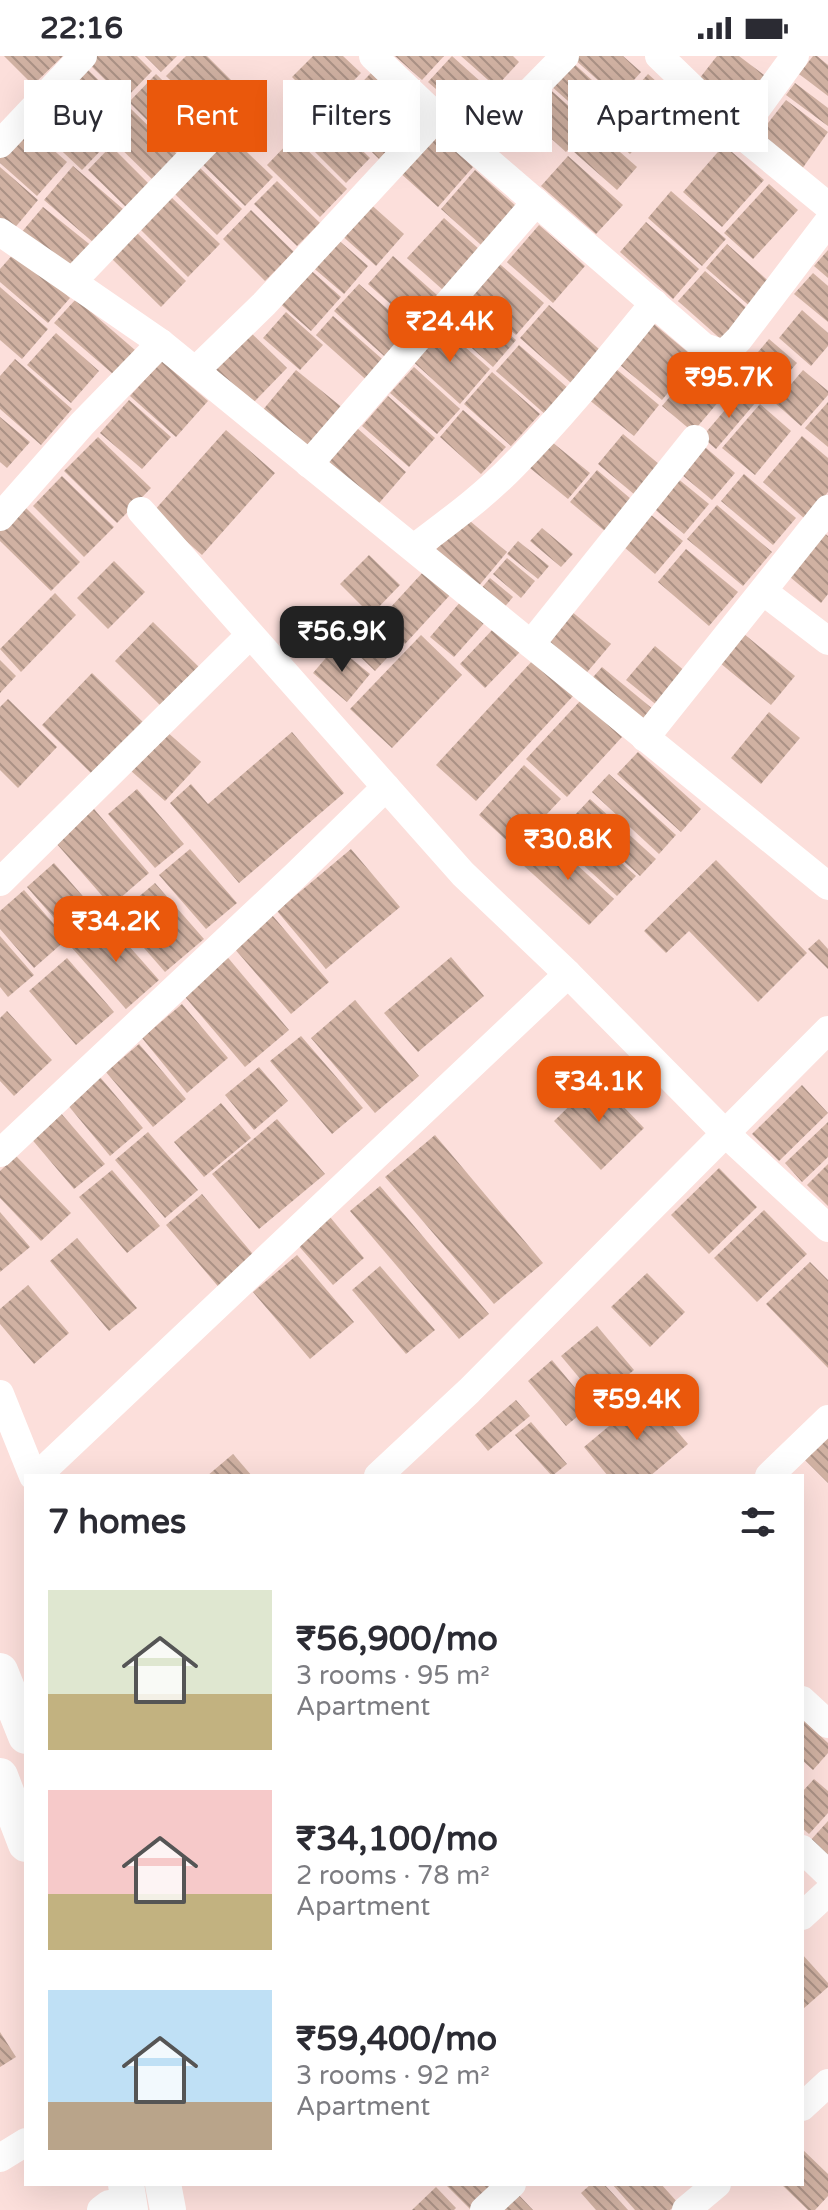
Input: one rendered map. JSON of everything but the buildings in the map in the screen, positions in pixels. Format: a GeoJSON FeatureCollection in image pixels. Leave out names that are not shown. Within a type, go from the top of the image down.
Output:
{"type":"FeatureCollection","features":[{"type":"Feature","properties":{"kind":"main road"},"geometry":{"type":"LineString","coordinates":[[0,1671],[24,1731]]}},
{"type":"Feature","properties":{"kind":"main road"},"geometry":{"type":"LineString","coordinates":[[0,1776],[17,1826]]}},
{"type":"Feature","properties":{"kind":"main road"},"geometry":{"type":"LineString","coordinates":[[163,2186],[168,2210]]}},
{"type":"Feature","properties":{"kind":"street"},"geometry":{"type":"LineString","coordinates":[[0,144],[83,56]]}},
{"type":"Feature","properties":{"kind":"street"},"geometry":{"type":"LineString","coordinates":[[373,56],[436,116]]}},
{"type":"Feature","properties":{"kind":"street"},"geometry":{"type":"LineString","coordinates":[[542,80],[565,56]]}},
{"type":"Feature","properties":{"kind":"street"},"geometry":{"type":"LineString","coordinates":[[659,56],[684,80]]}},
{"type":"Feature","properties":{"kind":"street"},"geometry":{"type":"LineString","coordinates":[[768,93],[795,56]]}},
{"type":"Feature","properties":{"kind":"street"},"geometry":{"type":"LineString","coordinates":[[196,370],[264,304],[436,118]]}},
{"type":"Feature","properties":{"kind":"street"},"geometry":{"type":"LineString","coordinates":[[73,281],[197,152]]}},
{"type":"Feature","properties":{"kind":"street"},"geometry":{"type":"LineString","coordinates":[[480,152],[704,347],[724,354],[739,339],[828,222]]}},
{"type":"Feature","properties":{"kind":"street"},"geometry":{"type":"LineString","coordinates":[[762,152],[828,206]]}},
{"type":"Feature","properties":{"kind":"street"},"geometry":{"type":"LineString","coordinates":[[309,464],[536,202]]}},
{"type":"Feature","properties":{"kind":"street"},"geometry":{"type":"LineString","coordinates":[[5,245],[73,281],[196,370],[828,886]]}},
{"type":"Feature","properties":{"kind":"street"},"geometry":{"type":"LineString","coordinates":[[414,548],[461,513],[513,467],[654,303]]}},
{"type":"Feature","properties":{"kind":"street"},"geometry":{"type":"LineString","coordinates":[[0,517],[82,424],[161,343]]}},
{"type":"Feature","properties":{"kind":"street"},"geometry":{"type":"LineString","coordinates":[[531,644],[695,439]]}},
{"type":"Feature","properties":{"kind":"street"},"geometry":{"type":"LineString","coordinates":[[645,738],[828,509]]}},
{"type":"Feature","properties":{"kind":"street"},"geometry":{"type":"LineString","coordinates":[[141,511],[463,874],[568,974],[725,1133],[828,1228]]}},
{"type":"Feature","properties":{"kind":"street"},"geometry":{"type":"LineString","coordinates":[[764,592],[828,641]]}},
{"type":"Feature","properties":{"kind":"street"},"geometry":{"type":"LineString","coordinates":[[0,882],[250,635]]}},
{"type":"Feature","properties":{"kind":"street"},"geometry":{"type":"LineString","coordinates":[[0,1153],[386,787]]}},
{"type":"Feature","properties":{"kind":"street"},"geometry":{"type":"LineString","coordinates":[[37,1474],[568,974]]}},
{"type":"Feature","properties":{"kind":"street"},"geometry":{"type":"LineString","coordinates":[[380,1474],[469,1391],[828,1030]]}},
{"type":"Feature","properties":{"kind":"street"},"geometry":{"type":"LineString","coordinates":[[0,1394],[34,1474]]}},
{"type":"Feature","properties":{"kind":"street"},"geometry":{"type":"LineString","coordinates":[[771,1474],[828,1419]]}},
{"type":"Feature","properties":{"kind":"street"},"geometry":{"type":"LineString","coordinates":[[804,1702],[828,1724]]}},
{"type":"Feature","properties":{"kind":"street"},"geometry":{"type":"LineString","coordinates":[[804,1851],[828,1874]]}},
{"type":"Feature","properties":{"kind":"street"},"geometry":{"type":"LineString","coordinates":[[804,1914],[828,1892]]}},
{"type":"Feature","properties":{"kind":"street"},"geometry":{"type":"LineString","coordinates":[[0,2158],[24,2143]]}},
{"type":"Feature","properties":{"kind":"street"},"geometry":{"type":"LineString","coordinates":[[484,2210],[510,2186]]}},
{"type":"Feature","properties":{"kind":"street"},"geometry":{"type":"LineString","coordinates":[[686,2210],[715,2186]]}}]}
